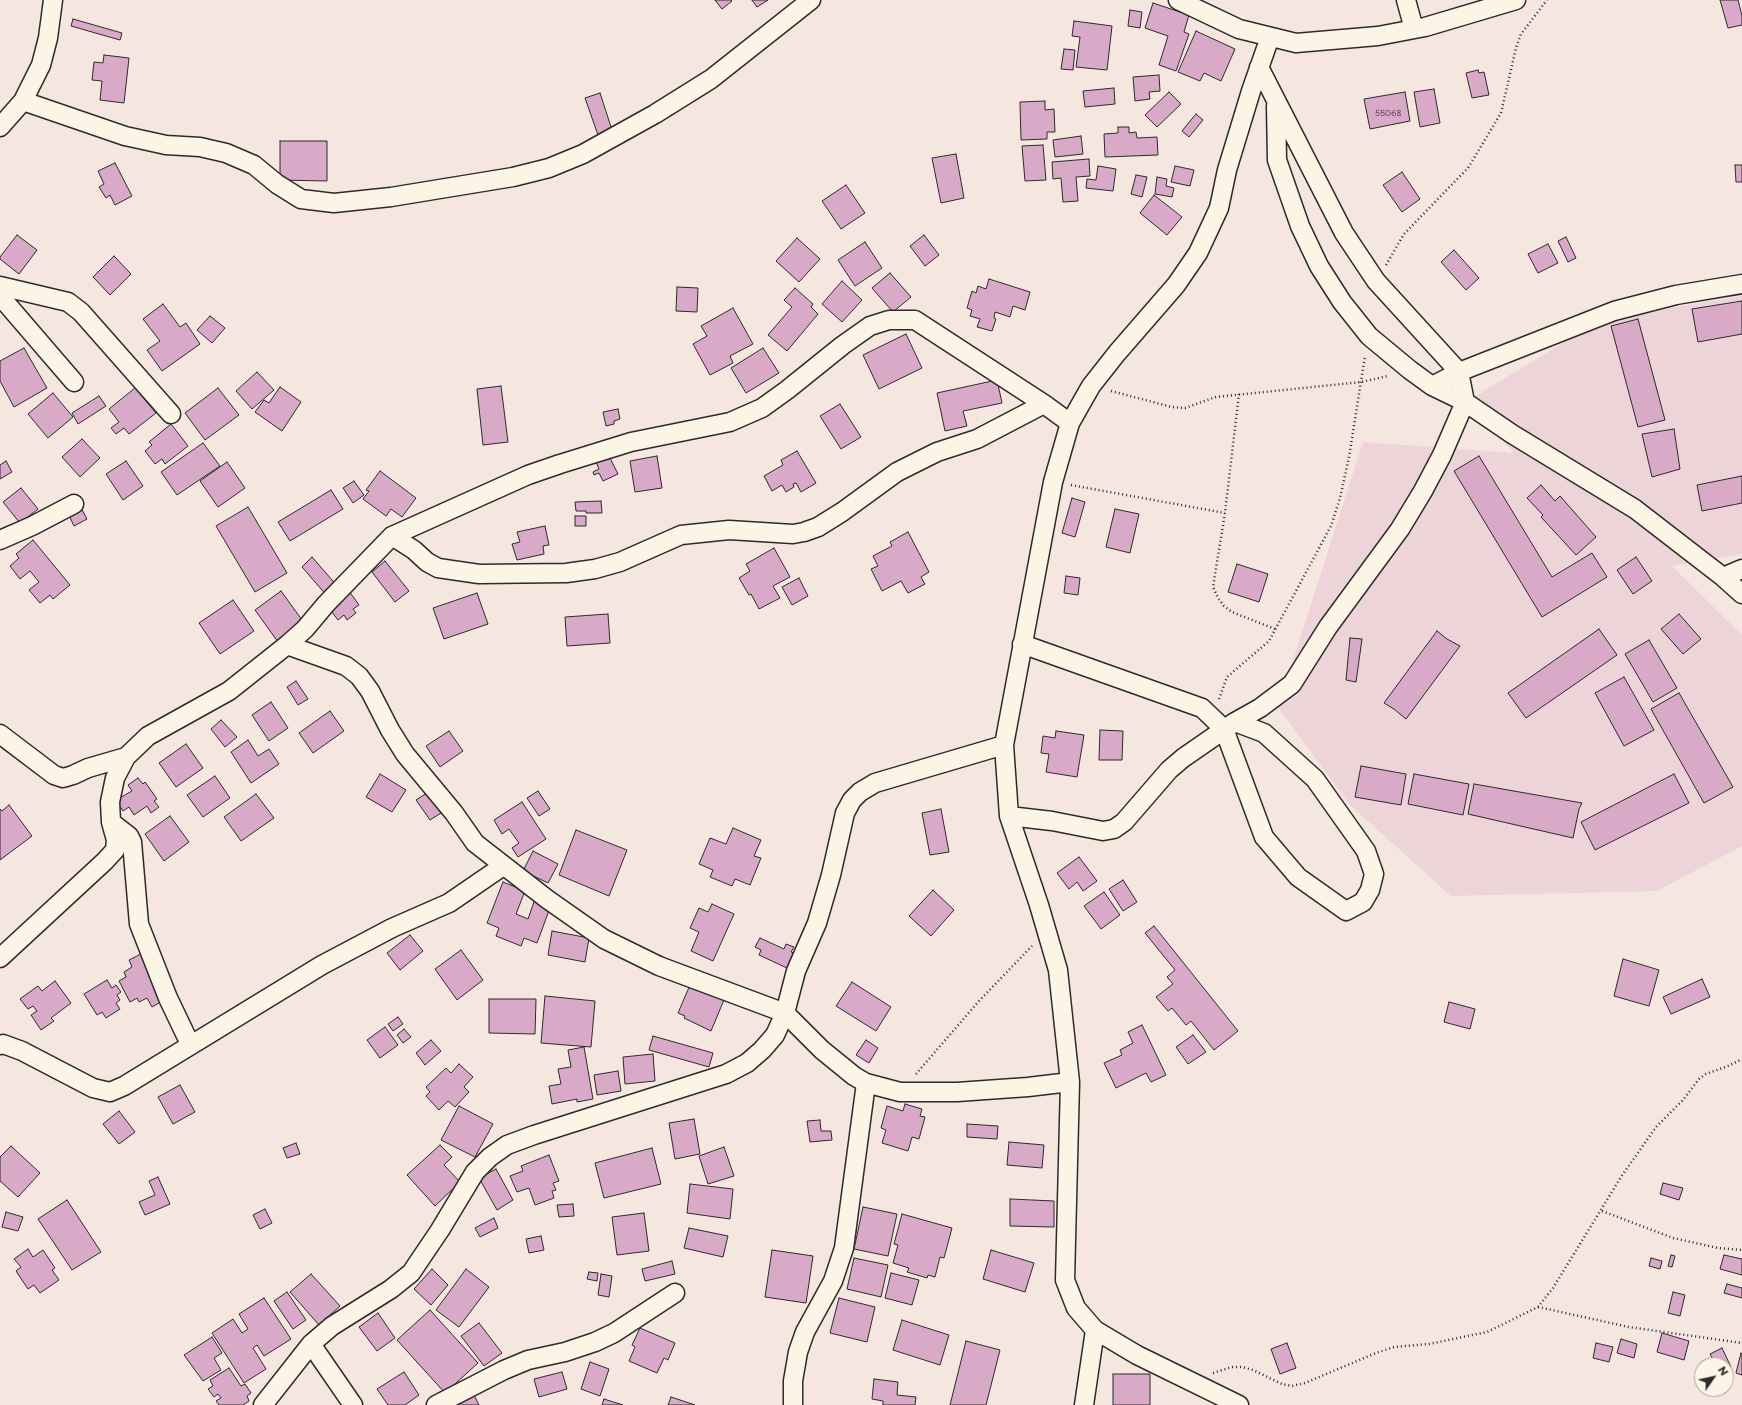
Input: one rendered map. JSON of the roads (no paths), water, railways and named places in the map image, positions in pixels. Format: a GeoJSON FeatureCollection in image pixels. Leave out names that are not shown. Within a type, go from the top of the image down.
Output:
{"type":"FeatureCollection","features":[{"type":"Feature","properties":{"kind":"street"},"geometry":{"type":"LineString","coordinates":[[0,127],[23,101],[41,65],[48,38],[53,0]]}},
{"type":"Feature","properties":{"kind":"street"},"geometry":{"type":"LineString","coordinates":[[23,101],[125,136],[166,145],[200,147],[226,153],[254,165],[277,184],[301,199],[334,203],[391,196],[513,177],[549,168],[583,154],[655,114],[712,79],[811,0]]}},
{"type":"Feature","properties":{"kind":"street"},"geometry":{"type":"LineString","coordinates":[[1178,0],[1239,29],[1296,43],[1378,36],[1414,29],[1516,0]]}},
{"type":"Feature","properties":{"kind":"street"},"geometry":{"type":"LineString","coordinates":[[1406,0],[1414,29]]}},
{"type":"Feature","properties":{"kind":"street"},"geometry":{"type":"LineString","coordinates":[[1239,1405],[1137,1355],[1095,1330],[1076,1308],[1065,1280],[1070,1082],[1058,970],[1047,931],[1009,816],[1004,745],[1053,482],[1070,423],[1090,386],[1117,352],[1176,285],[1198,253],[1219,208],[1227,170],[1259,67],[1270,37]]}},
{"type":"Feature","properties":{"kind":"street"},"geometry":{"type":"LineString","coordinates":[[1009,816],[1052,821],[1103,831],[1114,829],[1124,822],[1169,770],[1229,726],[1260,708],[1292,684],[1328,627],[1400,529],[1423,491],[1442,454],[1465,402],[1459,372],[1376,281],[1344,233],[1259,67]]}},
{"type":"Feature","properties":{"kind":"street"},"geometry":{"type":"LineString","coordinates":[[1276,101],[1277,160],[1300,226],[1319,266],[1342,302],[1369,336],[1432,386],[1465,402],[1512,434],[1635,509],[1723,577],[1742,594]]}},
{"type":"Feature","properties":{"kind":"street"},"geometry":{"type":"LineString","coordinates":[[1432,386],[1459,372],[1614,311],[1676,295],[1742,284]]}},
{"type":"Feature","properties":{"kind":"street"},"geometry":{"type":"LineString","coordinates":[[0,286],[68,302],[81,312],[172,414]]}},
{"type":"Feature","properties":{"kind":"street"},"geometry":{"type":"LineString","coordinates":[[0,296],[74,382]]}},
{"type":"Feature","properties":{"kind":"street"},"geometry":{"type":"LineString","coordinates":[[0,958],[115,850],[116,840],[111,822],[110,802],[115,778],[126,758],[148,736],[229,691],[287,645],[305,629],[326,604],[392,536],[528,475],[554,466],[630,442],[730,422],[762,408],[870,326],[889,320],[915,320],[1044,404],[1070,423]]}},
{"type":"Feature","properties":{"kind":"street"},"geometry":{"type":"LineString","coordinates":[[392,536],[414,550],[427,562],[438,568],[479,574],[559,573],[595,569],[620,562],[681,535],[729,530],[793,534],[804,532],[818,528],[897,472],[937,452],[977,440],[1044,404]]}},
{"type":"Feature","properties":{"kind":"street"},"geometry":{"type":"LineString","coordinates":[[0,540],[32,526],[74,504]]}},
{"type":"Feature","properties":{"kind":"street"},"geometry":{"type":"LineString","coordinates":[[1723,577],[1742,569]]}},
{"type":"Feature","properties":{"kind":"street"},"geometry":{"type":"LineString","coordinates":[[1022,644],[1202,708],[1211,717],[1229,726],[1264,733],[1315,780],[1366,851],[1374,874],[1370,890],[1363,902],[1346,912],[1298,877],[1264,837],[1229,726]]}},
{"type":"Feature","properties":{"kind":"street"},"geometry":{"type":"LineString","coordinates":[[287,645],[346,666],[359,676],[370,690],[390,730],[405,754],[454,813],[474,843],[503,866],[604,939],[659,966],[785,1013],[822,1050],[866,1084],[900,1092],[956,1092],[1028,1087],[1070,1082]]}},
{"type":"Feature","properties":{"kind":"street"},"geometry":{"type":"LineString","coordinates":[[0,734],[54,775],[63,778],[88,768],[126,758]]}},
{"type":"Feature","properties":{"kind":"street"},"geometry":{"type":"LineString","coordinates":[[263,1405],[311,1344],[332,1326],[391,1289],[411,1273],[440,1230],[475,1172],[490,1157],[507,1145],[594,1115],[726,1074],[747,1063],[762,1050],[775,1035],[785,1013],[796,972],[817,923],[831,875],[845,812],[852,800],[860,792],[875,783],[1004,745]]}},
{"type":"Feature","properties":{"kind":"street"},"geometry":{"type":"LineString","coordinates":[[111,822],[130,836],[132,842],[139,924],[168,998],[190,1044]]}},
{"type":"Feature","properties":{"kind":"street"},"geometry":{"type":"LineString","coordinates":[[1,1042],[22,1051],[93,1088],[110,1092],[124,1086],[190,1044],[322,965],[392,928],[449,903],[503,866]]}},
{"type":"Feature","properties":{"kind":"street"},"geometry":{"type":"LineString","coordinates":[[794,1405],[793,1381],[800,1346],[805,1332],[834,1281],[844,1248],[866,1084]]}},
{"type":"Feature","properties":{"kind":"street"},"geometry":{"type":"LineString","coordinates":[[436,1405],[504,1370],[528,1360],[565,1352],[595,1342],[614,1332],[675,1293]]}},
{"type":"Feature","properties":{"kind":"street"},"geometry":{"type":"LineString","coordinates":[[1084,1405],[1095,1330]]}},
{"type":"Feature","properties":{"kind":"street"},"geometry":{"type":"LineString","coordinates":[[311,1344],[353,1405]]}}]}
